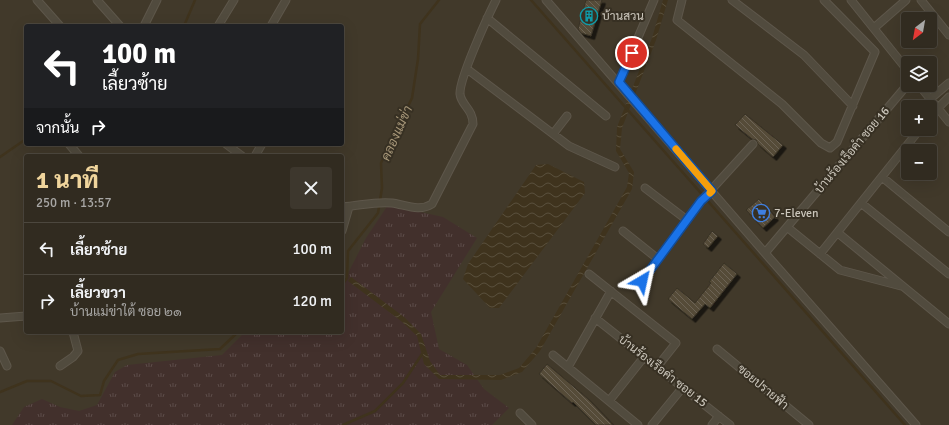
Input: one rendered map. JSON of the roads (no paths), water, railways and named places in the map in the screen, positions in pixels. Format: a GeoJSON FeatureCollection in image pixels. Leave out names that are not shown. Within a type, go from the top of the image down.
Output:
{"type":"FeatureCollection","features":[{"type":"Feature","properties":{"kind":"street"},"geometry":{"type":"LineString","coordinates":[[37,0],[58,24]]}},
{"type":"Feature","properties":{"kind":"street"},"geometry":{"type":"LineString","coordinates":[[98,0],[118,24]]}},
{"type":"Feature","properties":{"kind":"street"},"geometry":{"type":"LineString","coordinates":[[145,24],[157,0]]}},
{"type":"Feature","properties":{"kind":"street"},"geometry":{"type":"LineString","coordinates":[[219,24],[234,0]]}},
{"type":"Feature","properties":{"kind":"street"},"geometry":{"type":"LineString","coordinates":[[272,24],[286,0]]}},
{"type":"Feature","properties":{"kind":"street"},"geometry":{"type":"LineString","coordinates":[[344,219],[346,207],[370,203],[392,203],[426,208],[435,199],[473,124],[471,111],[461,97],[460,92],[467,69],[487,18],[496,0]]}},
{"type":"Feature","properties":{"kind":"street"},"geometry":{"type":"LineString","coordinates":[[619,82],[654,0]]}},
{"type":"Feature","properties":{"kind":"street"},"geometry":{"type":"LineString","coordinates":[[682,0],[676,20],[782,104],[826,147],[830,148],[834,146],[853,106],[874,52],[824,0]]}},
{"type":"Feature","properties":{"kind":"street"},"geometry":{"type":"LineString","coordinates":[[732,0],[804,55],[853,106]]}},
{"type":"Feature","properties":{"kind":"street"},"geometry":{"type":"LineString","coordinates":[[851,0],[901,62]]}},
{"type":"Feature","properties":{"kind":"street"},"geometry":{"type":"LineString","coordinates":[[874,28],[906,0]]}},
{"type":"Feature","properties":{"kind":"street"},"geometry":{"type":"LineString","coordinates":[[921,0],[949,35]]}},
{"type":"Feature","properties":{"kind":"street"},"geometry":{"type":"LineString","coordinates":[[550,2],[765,253],[916,425]]}},
{"type":"Feature","properties":{"kind":"street"},"geometry":{"type":"LineString","coordinates":[[487,18],[606,116]]}},
{"type":"Feature","properties":{"kind":"street"},"geometry":{"type":"LineString","coordinates":[[467,69],[575,150],[615,167]]}},
{"type":"Feature","properties":{"kind":"street"},"geometry":{"type":"LineString","coordinates":[[924,92],[930,99],[949,83]]}},
{"type":"Feature","properties":{"kind":"street","name":"บ้านร้องเรือคำ ซอย 16"},"geometry":{"type":"LineString","coordinates":[[765,253],[901,92]]}},
{"type":"Feature","properties":{"kind":"street"},"geometry":{"type":"LineString","coordinates":[[949,97],[937,108],[949,122]]}},
{"type":"Feature","properties":{"kind":"street"},"geometry":{"type":"LineString","coordinates":[[553,134],[567,116]]}},
{"type":"Feature","properties":{"kind":"street"},"geometry":{"type":"LineString","coordinates":[[820,254],[914,136]]}},
{"type":"Feature","properties":{"kind":"street"},"geometry":{"type":"LineString","coordinates":[[642,281],[701,201],[712,191],[753,144]]}},
{"type":"Feature","properties":{"kind":"street"},"geometry":{"type":"LineString","coordinates":[[71,146],[77,154]]}},
{"type":"Feature","properties":{"kind":"street"},"geometry":{"type":"LineString","coordinates":[[228,146],[237,154]]}},
{"type":"Feature","properties":{"kind":"street"},"geometry":{"type":"LineString","coordinates":[[882,177],[949,232]]}},
{"type":"Feature","properties":{"kind":"street"},"geometry":{"type":"LineString","coordinates":[[645,188],[687,220]]}},
{"type":"Feature","properties":{"kind":"street"},"geometry":{"type":"LineString","coordinates":[[861,203],[949,274]]}},
{"type":"Feature","properties":{"kind":"street"},"geometry":{"type":"LineString","coordinates":[[787,227],[840,270],[904,286]]}},
{"type":"Feature","properties":{"kind":"street"},"geometry":{"type":"LineString","coordinates":[[623,231],[658,259]]}},
{"type":"Feature","properties":{"kind":"street"},"geometry":{"type":"LineString","coordinates":[[838,233],[949,324]]}},
{"type":"Feature","properties":{"kind":"street"},"geometry":{"type":"LineString","coordinates":[[589,274],[676,343],[657,367]]}},
{"type":"Feature","properties":{"kind":"street"},"geometry":{"type":"LineString","coordinates":[[568,367],[611,291]]}},
{"type":"Feature","properties":{"kind":"street"},"geometry":{"type":"LineString","coordinates":[[0,318],[24,316]]}},
{"type":"Feature","properties":{"kind":"street","name":"บ้านร้องเรือคำ ซอย 15"},"geometry":{"type":"LineString","coordinates":[[595,318],[730,425]]}},
{"type":"Feature","properties":{"kind":"street"},"geometry":{"type":"LineString","coordinates":[[60,366],[73,357],[78,351],[74,334]]}},
{"type":"Feature","properties":{"kind":"street","name":"ซอยปรายฟ้า"},"geometry":{"type":"LineString","coordinates":[[717,349],[809,425]]}},
{"type":"Feature","properties":{"kind":"street"},"geometry":{"type":"LineString","coordinates":[[0,351],[7,366]]}},
{"type":"Feature","properties":{"kind":"street"},"geometry":{"type":"LineString","coordinates":[[553,355],[638,425]]}},
{"type":"Feature","properties":{"kind":"street"},"geometry":{"type":"LineString","coordinates":[[609,401],[644,356]]}},
{"type":"Feature","properties":{"kind":"street"},"geometry":{"type":"LineString","coordinates":[[652,425],[683,387]]}},
{"type":"Feature","properties":{"kind":"street"},"geometry":{"type":"LineString","coordinates":[[520,413],[532,425]]}},
{"type":"Feature","properties":{"kind":"street"},"geometry":{"type":"LineString","coordinates":[[712,425],[719,416]]}},
{"type":"Feature","properties":{"kind":"water"},"geometry":{"type":"Polygon","coordinates":[[[663,0],[668,0],[656,40],[622,128],[620,149],[634,172],[632,189],[540,351],[522,372],[501,380],[439,379],[424,364],[417,336],[401,321],[348,281],[351,277],[404,317],[421,334],[430,361],[440,375],[500,375],[519,368],[536,348],[627,187],[629,173],[616,151],[617,127],[652,38],[663,0]]]}},
{"type":"Feature","properties":{"kind":"water"},"geometry":{"type":"Polygon","coordinates":[[[548,164],[584,182],[585,193],[499,308],[490,308],[463,279],[468,264],[536,165],[548,164]]]}},
{"type":"Feature","properties":{"kind":"waterway"},"geometry":{"type":"LineString","coordinates":[[185,24],[195,0]]}},
{"type":"Feature","properties":{"kind":"waterway","name":"คลองแม่ข่า"},"geometry":{"type":"LineString","coordinates":[[344,282],[347,278],[348,251],[378,213],[382,188],[381,163],[412,98],[418,59],[420,24],[439,0]]}},
{"type":"Feature","properties":{"kind":"waterway"},"geometry":{"type":"LineString","coordinates":[[531,0],[905,425]]}},
{"type":"Feature","properties":{"kind":"waterway"},"geometry":{"type":"LineString","coordinates":[[0,157],[24,140]]}},
{"type":"Feature","properties":{"kind":"waterway","name":"คลองแม่ข่า"},"geometry":{"type":"LineString","coordinates":[[0,392],[27,381],[51,381],[81,396],[100,395],[104,381],[118,360],[138,354],[220,349],[236,334]]}},
{"type":"Feature","properties":{"kind":"waterway"},"geometry":{"type":"LineString","coordinates":[[343,425],[375,411],[403,383],[424,351]]}},
{"type":"Feature","properties":{"kind":"place","name":"บ้านสวน"},"geometry":{"type":"Point","coordinates":[589,16]}},
{"type":"Feature","properties":{"kind":"place","name":"7-Eleven"},"geometry":{"type":"Point","coordinates":[761,213]}}]}
